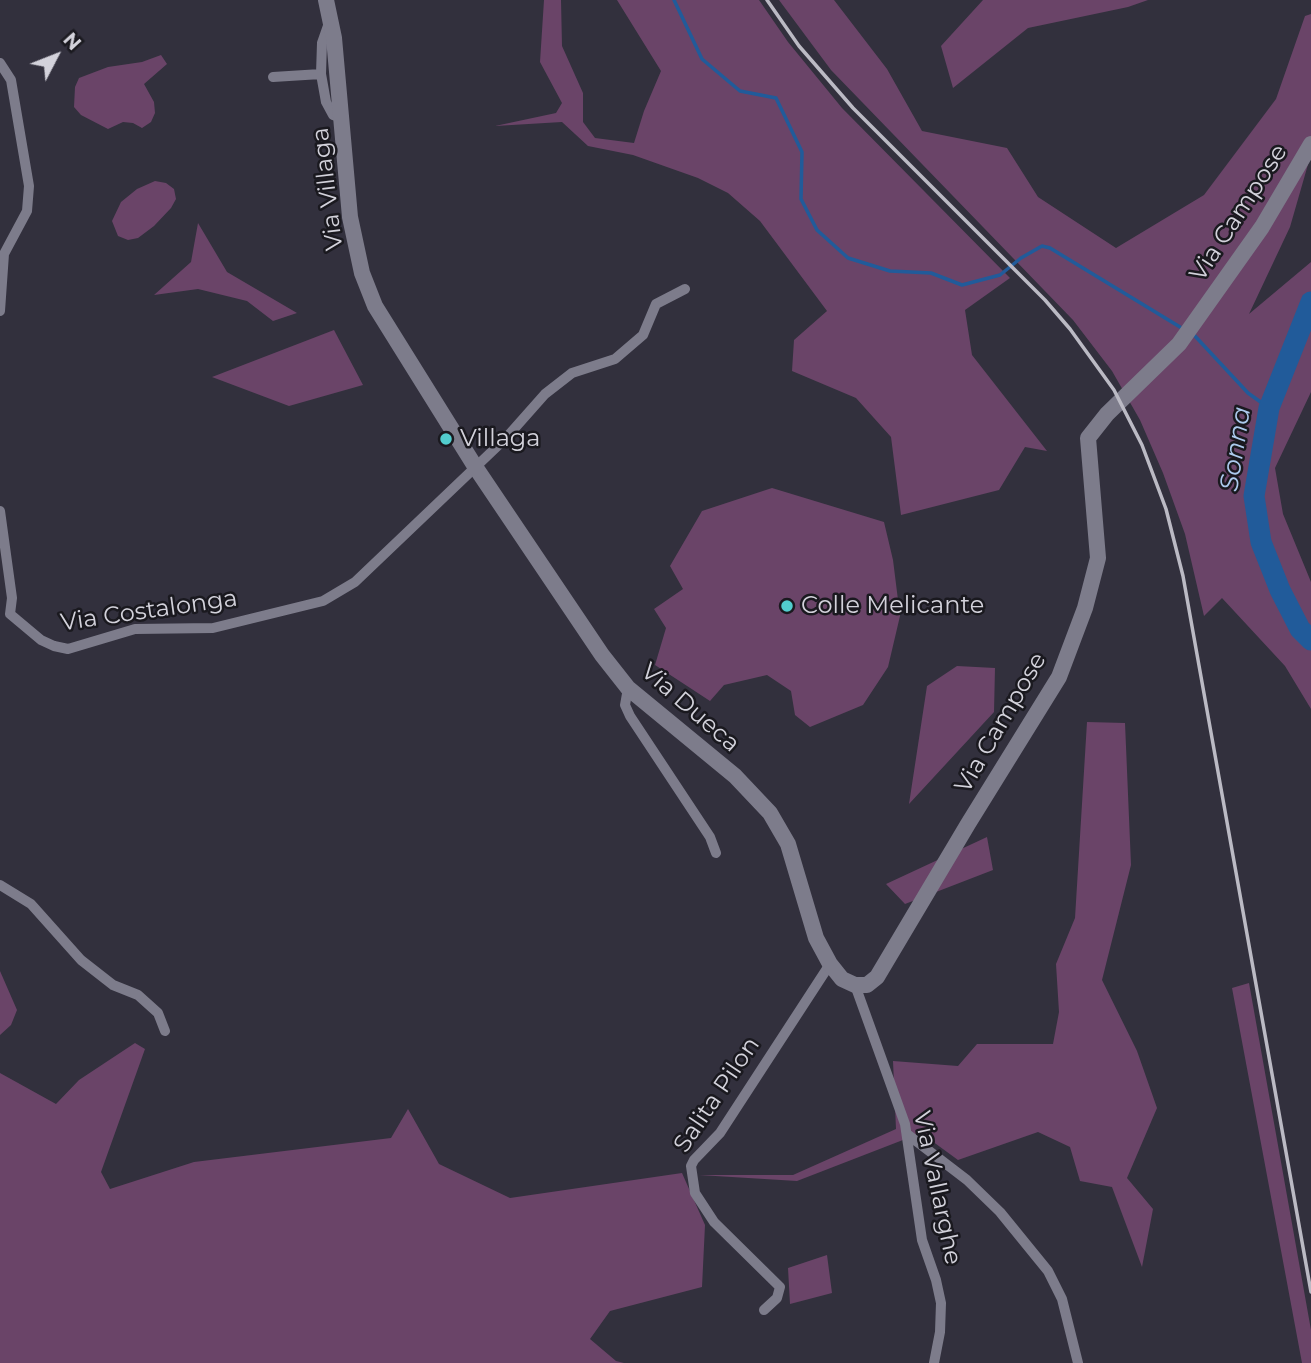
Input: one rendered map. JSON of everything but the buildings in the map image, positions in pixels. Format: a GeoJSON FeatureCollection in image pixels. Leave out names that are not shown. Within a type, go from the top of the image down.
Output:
{"type":"FeatureCollection","features":[{"type":"Feature","properties":{"kind":"street","name":"Via Villaga"},"geometry":{"type":"LineString","coordinates":[[326,0],[342,118],[350,217],[362,273],[375,306],[477,468]]}},
{"type":"Feature","properties":{"kind":"street"},"geometry":{"type":"LineString","coordinates":[[330,20],[322,43],[321,74],[326,102],[332,115],[342,118]]}},
{"type":"Feature","properties":{"kind":"street"},"geometry":{"type":"LineString","coordinates":[[0,63],[11,80],[29,186],[27,211],[4,254],[0,311]]}},
{"type":"Feature","properties":{"kind":"street"},"geometry":{"type":"LineString","coordinates":[[273,77],[321,74]]}},
{"type":"Feature","properties":{"kind":"street","name":"Via Campose"},"geometry":{"type":"LineString","coordinates":[[855,985],[867,985],[877,977],[1059,677],[1085,608],[1098,558],[1088,438],[1107,414],[1179,344],[1262,227],[1311,144]]}},
{"type":"Feature","properties":{"kind":"street","name":"Via Costalonga"},"geometry":{"type":"LineString","coordinates":[[10,614],[41,640],[68,649],[135,629],[213,628],[323,601],[355,582],[477,468],[545,394],[572,373],[615,359],[643,335],[656,304],[685,289]]}},
{"type":"Feature","properties":{"kind":"street","name":"Via Dueca"},"geometry":{"type":"LineString","coordinates":[[477,468],[602,655],[628,688],[735,776],[771,813],[788,844],[816,938],[830,964],[842,979],[855,985]]}},
{"type":"Feature","properties":{"kind":"street"},"geometry":{"type":"LineString","coordinates":[[0,511],[12,598],[10,614],[0,622]]}},
{"type":"Feature","properties":{"kind":"street"},"geometry":{"type":"LineString","coordinates":[[628,688],[625,705],[630,716],[710,837],[716,853]]}},
{"type":"Feature","properties":{"kind":"street"},"geometry":{"type":"LineString","coordinates":[[0,885],[31,904],[81,960],[114,985],[138,995],[158,1013],[165,1031]]}},
{"type":"Feature","properties":{"kind":"street","name":"Salita Pilon"},"geometry":{"type":"LineString","coordinates":[[764,1310],[777,1297],[780,1287],[714,1222],[695,1193],[691,1181],[691,1166],[720,1133],[830,964]]}},
{"type":"Feature","properties":{"kind":"street","name":"Via Vallarghe"},"geometry":{"type":"LineString","coordinates":[[855,985],[905,1124],[922,1240],[941,1303],[940,1332],[934,1363]]}},
{"type":"Feature","properties":{"kind":"street"},"geometry":{"type":"LineString","coordinates":[[906,1134],[967,1180],[1000,1212],[1048,1271],[1062,1299],[1078,1363]]}},
{"type":"Feature","properties":{"kind":"shaded area"},"geometry":{"type":"Polygon","coordinates":[[[544,0],[561,0],[562,46],[583,93],[583,122],[595,138],[634,143],[661,71],[617,0],[759,0],[788,42],[842,108],[1010,278],[965,310],[972,355],[1047,451],[1025,447],[999,490],[901,515],[891,437],[856,398],[792,371],[794,340],[827,311],[760,221],[728,193],[698,178],[633,155],[588,146],[562,122],[495,126],[556,113],[562,103],[540,62],[544,0]]]}},
{"type":"Feature","properties":{"kind":"shaded area"},"geometry":{"type":"Polygon","coordinates":[[[779,0],[834,0],[887,69],[922,131],[1007,148],[1038,197],[1116,248],[1204,195],[1276,99],[1305,16],[1311,14],[1311,154],[1290,227],[1249,314],[1311,262],[1311,392],[1275,468],[1283,514],[1311,582],[1311,709],[1285,666],[1222,598],[1204,616],[1185,534],[1163,473],[1140,420],[1112,371],[1073,320],[831,70],[779,0]]]}},
{"type":"Feature","properties":{"kind":"shaded area"},"geometry":{"type":"Polygon","coordinates":[[[983,0],[1148,0],[1128,7],[1028,28],[953,88],[941,46],[983,0]]]}},
{"type":"Feature","properties":{"kind":"shaded area"},"geometry":{"type":"Polygon","coordinates":[[[161,55],[167,64],[144,84],[154,102],[155,113],[151,122],[142,128],[123,122],[108,129],[81,115],[74,107],[75,87],[79,78],[108,67],[142,62],[161,55]]]}},
{"type":"Feature","properties":{"kind":"shaded area"},"geometry":{"type":"Polygon","coordinates":[[[155,181],[166,183],[174,189],[176,199],[171,208],[138,238],[128,240],[118,236],[112,221],[121,202],[137,189],[155,181]]]}},
{"type":"Feature","properties":{"kind":"shaded area"},"geometry":{"type":"Polygon","coordinates":[[[198,223],[227,272],[297,313],[273,321],[247,301],[198,289],[154,295],[191,262],[198,223]]]}},
{"type":"Feature","properties":{"kind":"shaded area"},"geometry":{"type":"Polygon","coordinates":[[[334,330],[363,385],[289,406],[212,377],[334,330]]]}},
{"type":"Feature","properties":{"kind":"shaded area"},"geometry":{"type":"Polygon","coordinates":[[[772,488],[884,522],[893,560],[900,616],[888,667],[863,705],[810,727],[795,715],[791,691],[767,675],[724,685],[710,701],[655,665],[666,628],[654,609],[683,589],[670,566],[702,511],[772,488]]]}},
{"type":"Feature","properties":{"kind":"shaded area"},"geometry":{"type":"Polygon","coordinates":[[[957,666],[995,668],[994,712],[909,804],[927,686],[957,666]]]}},
{"type":"Feature","properties":{"kind":"shaded area"},"geometry":{"type":"Polygon","coordinates":[[[1087,722],[1125,723],[1131,865],[1102,980],[1137,1051],[1157,1108],[1127,1178],[1153,1209],[1142,1267],[1112,1187],[1080,1181],[1070,1147],[1038,1132],[958,1160],[921,1133],[797,1181],[699,1175],[793,1175],[896,1129],[893,1061],[958,1066],[977,1044],[1053,1044],[1059,1012],[1056,964],[1075,918],[1087,722]]]}},
{"type":"Feature","properties":{"kind":"shaded area"},"geometry":{"type":"Polygon","coordinates":[[[987,837],[993,870],[905,904],[886,884],[987,837]]]}},
{"type":"Feature","properties":{"kind":"shaded area"},"geometry":{"type":"Polygon","coordinates":[[[0,971],[17,1010],[11,1025],[0,1035],[0,971]]]}},
{"type":"Feature","properties":{"kind":"shaded area"},"geometry":{"type":"Polygon","coordinates":[[[1249,983],[1311,1330],[1311,1363],[1302,1363],[1232,988],[1249,983]]]}},
{"type":"Feature","properties":{"kind":"shaded area"},"geometry":{"type":"Polygon","coordinates":[[[135,1043],[145,1049],[101,1172],[110,1189],[194,1162],[391,1138],[408,1109],[439,1164],[510,1198],[682,1173],[705,1225],[702,1287],[610,1311],[590,1339],[616,1361],[624,1363],[0,1363],[0,1073],[56,1104],[79,1080],[135,1043]]]}},
{"type":"Feature","properties":{"kind":"shaded area"},"geometry":{"type":"Polygon","coordinates":[[[827,1255],[832,1293],[790,1304],[788,1268],[827,1255]]]}},
{"type":"Feature","properties":{"kind":"waterway"},"geometry":{"type":"LineString","coordinates":[[674,0],[702,59],[740,91],[776,98],[802,152],[801,199],[817,230],[848,258],[890,271],[931,273],[962,285],[1000,275],[1042,246],[1050,248],[1180,327]]}},
{"type":"Feature","properties":{"kind":"waterway","name":"Sonna"},"geometry":{"type":"LineString","coordinates":[[1311,302],[1269,408],[1254,496],[1261,542],[1280,590],[1300,629],[1311,640]]}},
{"type":"Feature","properties":{"kind":"waterway"},"geometry":{"type":"LineString","coordinates":[[1194,335],[1248,393],[1269,408]]}},
{"type":"Feature","properties":{"kind":"railway"},"geometry":{"type":"LineString","coordinates":[[767,0],[799,46],[853,108],[1045,300],[1070,329],[1114,390],[1142,445],[1166,509],[1183,576],[1311,1292]]}},
{"type":"Feature","properties":{"kind":"place","name":"Villaga"},"geometry":{"type":"Point","coordinates":[446,439]}},
{"type":"Feature","properties":{"kind":"place","name":"Colle Melicante"},"geometry":{"type":"Point","coordinates":[787,606]}}]}
